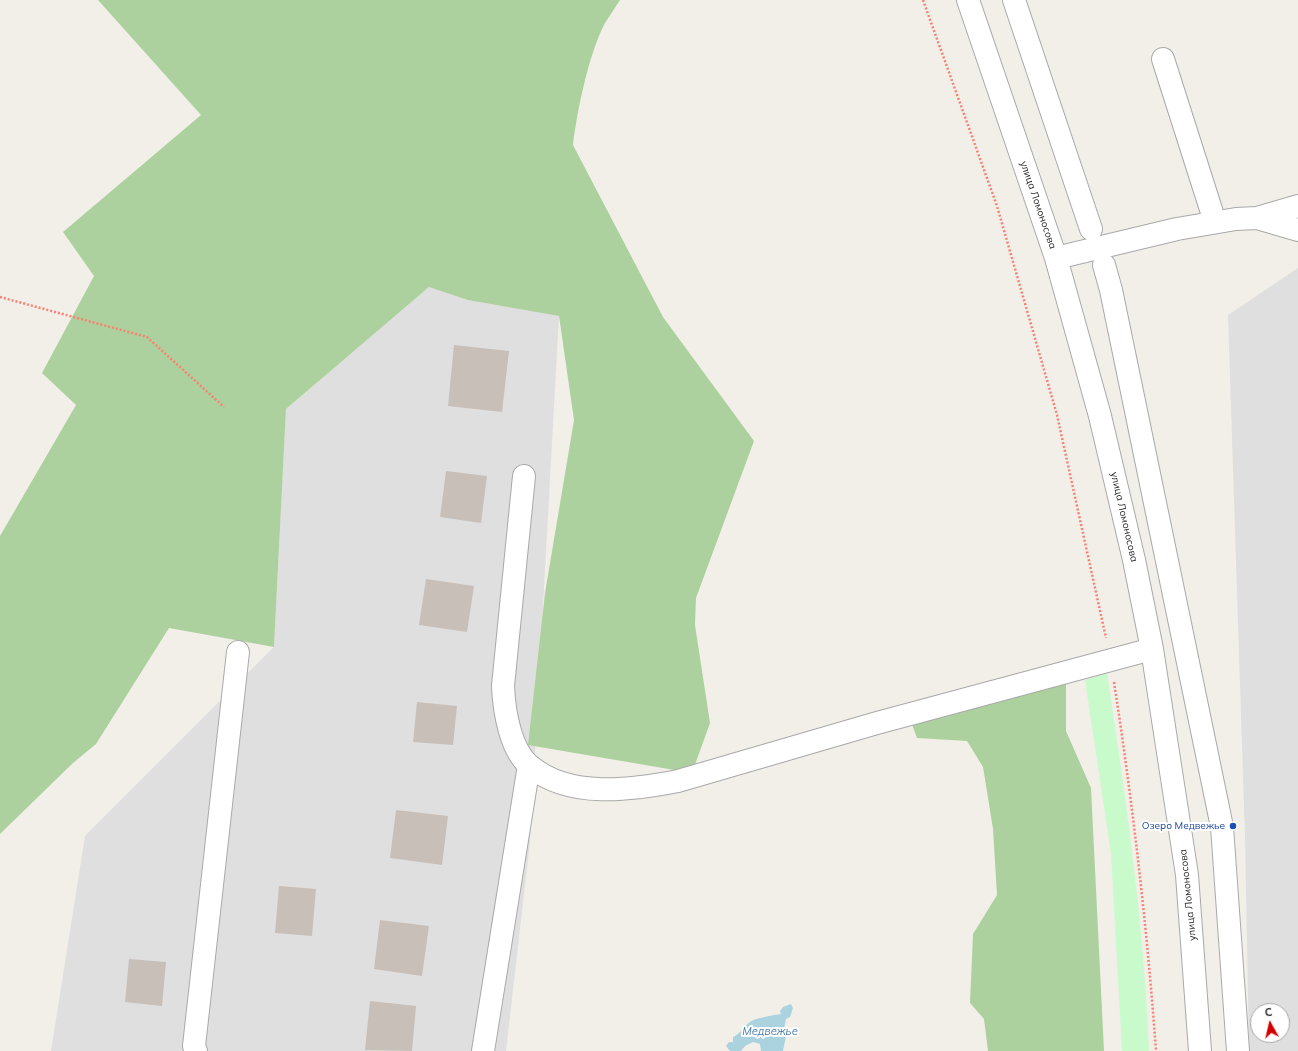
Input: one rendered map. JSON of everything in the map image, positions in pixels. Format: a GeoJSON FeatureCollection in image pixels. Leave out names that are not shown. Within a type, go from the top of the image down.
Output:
{"type":"FeatureCollection","features":[{"type":"Feature","properties":{"kind":"street","name":"улица Ломоносова"},"geometry":{"type":"LineString","coordinates":[[968,0],[1056,258],[1101,423],[1132,553],[1152,649],[1187,875],[1200,1051]]}},
{"type":"Feature","properties":{"kind":"street"},"geometry":{"type":"LineString","coordinates":[[1014,0],[1091,229]]}},
{"type":"Feature","properties":{"kind":"street"},"geometry":{"type":"LineString","coordinates":[[1163,59],[1215,222]]}},
{"type":"Feature","properties":{"kind":"street"},"geometry":{"type":"LineString","coordinates":[[1056,258],[1177,229],[1215,222],[1257,218],[1298,206]]}},
{"type":"Feature","properties":{"kind":"street"},"geometry":{"type":"LineString","coordinates":[[1257,218],[1298,230]]}},
{"type":"Feature","properties":{"kind":"street"},"geometry":{"type":"LineString","coordinates":[[1104,265],[1112,290],[1222,827],[1238,1051]]}},
{"type":"Feature","properties":{"kind":"street"},"geometry":{"type":"LineString","coordinates":[[524,476],[503,686],[504,706],[510,730],[517,748],[529,765],[543,775],[563,783],[581,787],[626,788],[648,786],[711,772],[772,752],[1152,649]]}},
{"type":"Feature","properties":{"kind":"street"},"geometry":{"type":"LineString","coordinates":[[196,1051],[194,1046],[238,652]]}},
{"type":"Feature","properties":{"kind":"street"},"geometry":{"type":"LineString","coordinates":[[483,1051],[529,765]]}},
{"type":"Feature","properties":{"kind":"path"},"geometry":{"type":"LineString","coordinates":[[923,0],[997,206],[1057,415],[1110,660],[1126,761],[1149,945],[1156,1051]]}},
{"type":"Feature","properties":{"kind":"path"},"geometry":{"type":"LineString","coordinates":[[0,297],[147,337],[224,407]]}},
{"type":"Feature","properties":{"kind":"shaded area"},"geometry":{"type":"Polygon","coordinates":[[[1298,268],[1298,1051],[1249,1051],[1245,838],[1228,315],[1298,268]]]}},
{"type":"Feature","properties":{"kind":"shaded area"},"geometry":{"type":"Polygon","coordinates":[[[429,287],[559,316],[530,842],[506,1051],[51,1051],[85,836],[274,647],[286,409],[429,287]]]}},
{"type":"Feature","properties":{"kind":"green space"},"geometry":{"type":"Polygon","coordinates":[[[98,0],[620,0],[605,23],[594,50],[577,116],[573,145],[663,317],[754,441],[696,598],[695,625],[710,723],[692,773],[528,745],[545,593],[574,420],[559,316],[468,300],[429,287],[286,409],[274,647],[169,628],[96,744],[73,763],[0,834],[0,536],[76,405],[42,373],[94,276],[63,232],[201,115],[98,0]]]}},
{"type":"Feature","properties":{"kind":"green space"},"geometry":{"type":"Polygon","coordinates":[[[1107,673],[1121,767],[1139,909],[1147,1003],[1149,1051],[1122,1051],[1111,854],[1085,680],[1107,673]]]}},
{"type":"Feature","properties":{"kind":"green space"},"geometry":{"type":"Polygon","coordinates":[[[1066,678],[1066,731],[1091,788],[1104,1051],[988,1051],[984,1019],[970,1003],[973,934],[997,895],[993,829],[983,767],[967,741],[917,738],[910,719],[1066,678]]]}},
{"type":"Feature","properties":{"kind":"water","name":"Медвежье"},"geometry":{"type":"Polygon","coordinates":[[[791,1004],[793,1008],[790,1017],[786,1019],[784,1029],[786,1036],[783,1051],[761,1051],[760,1044],[753,1042],[745,1046],[741,1051],[730,1051],[726,1046],[729,1042],[733,1042],[733,1037],[750,1022],[760,1018],[781,1014],[780,1011],[783,1007],[791,1004]]]}},
{"type":"Feature","properties":{"kind":"building"},"geometry":{"type":"Polygon","coordinates":[[[454,345],[509,351],[502,412],[448,406],[454,345]]]}},
{"type":"Feature","properties":{"kind":"building"},"geometry":{"type":"Polygon","coordinates":[[[446,471],[487,476],[481,523],[440,517],[446,471]]]}},
{"type":"Feature","properties":{"kind":"building"},"geometry":{"type":"Polygon","coordinates":[[[426,579],[474,586],[467,632],[419,625],[426,579]]]}},
{"type":"Feature","properties":{"kind":"building"},"geometry":{"type":"Polygon","coordinates":[[[417,702],[457,706],[453,745],[413,742],[417,702]]]}},
{"type":"Feature","properties":{"kind":"building"},"geometry":{"type":"Polygon","coordinates":[[[396,810],[448,816],[442,865],[390,858],[396,810]]]}},
{"type":"Feature","properties":{"kind":"building"},"geometry":{"type":"Polygon","coordinates":[[[279,886],[316,889],[312,936],[275,933],[279,886]]]}},
{"type":"Feature","properties":{"kind":"building"},"geometry":{"type":"Polygon","coordinates":[[[380,920],[429,926],[422,976],[374,969],[380,920]]]}},
{"type":"Feature","properties":{"kind":"building"},"geometry":{"type":"Polygon","coordinates":[[[129,959],[166,962],[162,1006],[125,1002],[129,959]]]}},
{"type":"Feature","properties":{"kind":"building"},"geometry":{"type":"Polygon","coordinates":[[[370,1001],[416,1006],[412,1051],[365,1050],[370,1001]]]}},
{"type":"Feature","properties":{"kind":"place","name":"Озеро Медвежье"},"geometry":{"type":"Point","coordinates":[1233,826]}}]}
